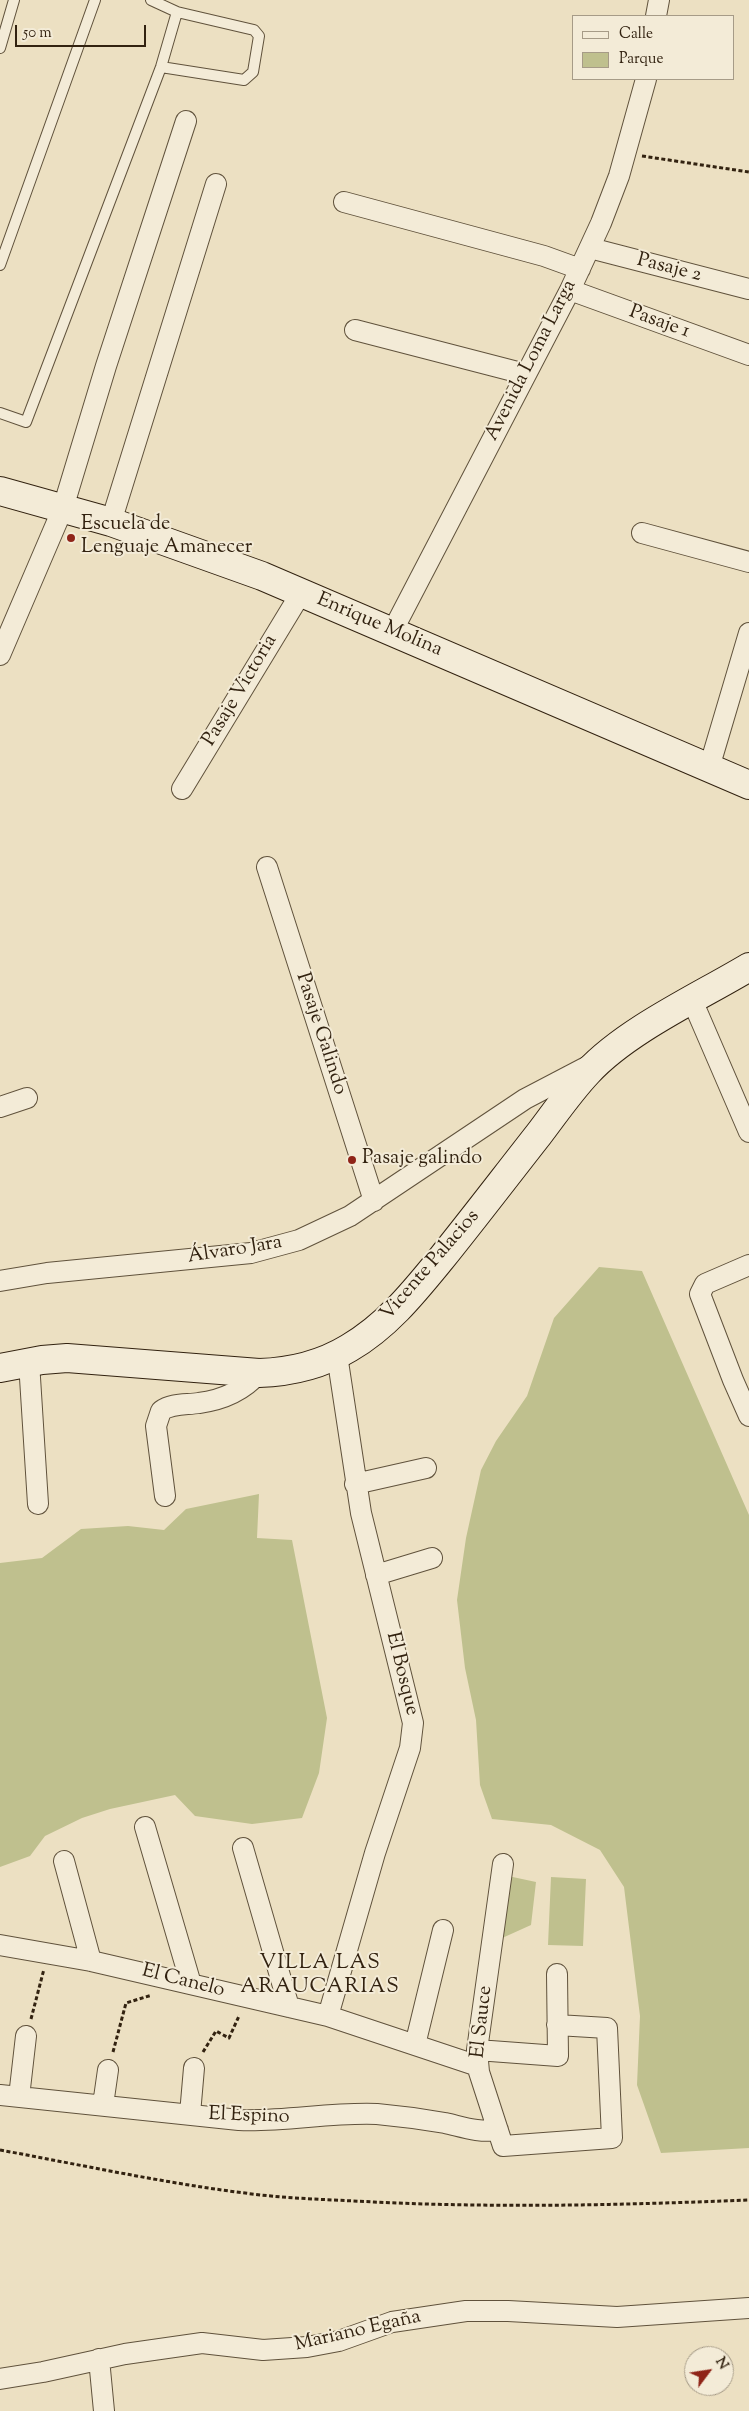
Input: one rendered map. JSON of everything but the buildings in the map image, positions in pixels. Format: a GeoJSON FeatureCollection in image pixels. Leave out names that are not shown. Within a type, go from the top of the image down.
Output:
{"type":"FeatureCollection","features":[{"type":"Feature","properties":{"kind":"main road","name":"Enrique Molina"},"geometry":{"type":"LineString","coordinates":[[0,491],[111,522],[262,576],[749,785]]}},
{"type":"Feature","properties":{"kind":"main road","name":"Vicente Palacios"},"geometry":{"type":"LineString","coordinates":[[0,1368],[29,1362],[67,1358],[259,1373],[298,1369],[337,1355],[368,1336],[405,1302],[458,1238],[576,1086],[600,1060],[626,1040],[749,967]]}},
{"type":"Feature","properties":{"kind":"street"},"geometry":{"type":"LineString","coordinates":[[656,15],[659,0]]}},
{"type":"Feature","properties":{"kind":"street","name":"Avenida Loma Larga"},"geometry":{"type":"LineString","coordinates":[[392,632],[590,248],[612,198],[646,80]]}},
{"type":"Feature","properties":{"kind":"street"},"geometry":{"type":"LineString","coordinates":[[0,655],[63,508],[106,366],[186,121]]}},
{"type":"Feature","properties":{"kind":"street"},"geometry":{"type":"LineString","coordinates":[[111,522],[216,184]]}},
{"type":"Feature","properties":{"kind":"street"},"geometry":{"type":"LineString","coordinates":[[344,202],[544,256],[580,269]]}},
{"type":"Feature","properties":{"kind":"street","name":"Pasaje 2"},"geometry":{"type":"LineString","coordinates":[[590,248],[749,289]]}},
{"type":"Feature","properties":{"kind":"street","name":"Pasaje 1"},"geometry":{"type":"LineString","coordinates":[[570,290],[749,355]]}},
{"type":"Feature","properties":{"kind":"street"},"geometry":{"type":"LineString","coordinates":[[355,330],[525,374]]}},
{"type":"Feature","properties":{"kind":"street"},"geometry":{"type":"LineString","coordinates":[[642,533],[749,562]]}},
{"type":"Feature","properties":{"kind":"street","name":"Pasaje Victoria"},"geometry":{"type":"LineString","coordinates":[[182,789],[301,593]]}},
{"type":"Feature","properties":{"kind":"street"},"geometry":{"type":"LineString","coordinates":[[709,768],[749,633]]}},
{"type":"Feature","properties":{"kind":"street","name":"Pasaje Galindo"},"geometry":{"type":"LineString","coordinates":[[267,867],[374,1201]]}},
{"type":"Feature","properties":{"kind":"street"},"geometry":{"type":"LineString","coordinates":[[692,1000],[749,1132]]}},
{"type":"Feature","properties":{"kind":"street","name":"Álvaro Jara"},"geometry":{"type":"LineString","coordinates":[[0,1281],[47,1273],[251,1253],[275,1248],[325,1229],[374,1201],[526,1098],[600,1060]]}},
{"type":"Feature","properties":{"kind":"street"},"geometry":{"type":"LineString","coordinates":[[0,1107],[27,1098]]}},
{"type":"Feature","properties":{"kind":"street"},"geometry":{"type":"LineString","coordinates":[[749,1265],[710,1281],[702,1288],[700,1294],[741,1376],[749,1416]]}},
{"type":"Feature","properties":{"kind":"street","name":"El Bosque"},"geometry":{"type":"LineString","coordinates":[[328,2016],[375,1853],[413,1736],[412,1712],[376,1575],[355,1484],[337,1355]]}},
{"type":"Feature","properties":{"kind":"street"},"geometry":{"type":"LineString","coordinates":[[29,1362],[38,1504]]}},
{"type":"Feature","properties":{"kind":"street"},"geometry":{"type":"LineString","coordinates":[[165,1496],[156,1426],[161,1411],[172,1406],[201,1403],[233,1393],[243,1388],[259,1373]]}},
{"type":"Feature","properties":{"kind":"street"},"geometry":{"type":"LineString","coordinates":[[355,1484],[426,1468]]}},
{"type":"Feature","properties":{"kind":"street"},"geometry":{"type":"LineString","coordinates":[[376,1575],[432,1558]]}},
{"type":"Feature","properties":{"kind":"street"},"geometry":{"type":"LineString","coordinates":[[145,1827],[191,1984]]}},
{"type":"Feature","properties":{"kind":"street"},"geometry":{"type":"LineString","coordinates":[[243,1848],[289,2007]]}},
{"type":"Feature","properties":{"kind":"street"},"geometry":{"type":"LineString","coordinates":[[64,1861],[91,1961]]}},
{"type":"Feature","properties":{"kind":"street","name":"El Sauce"},"geometry":{"type":"LineString","coordinates":[[500,2138],[478,2058],[503,1864]]}},
{"type":"Feature","properties":{"kind":"street"},"geometry":{"type":"LineString","coordinates":[[415,2045],[443,1930]]}},
{"type":"Feature","properties":{"kind":"street","name":"El Canelo"},"geometry":{"type":"LineString","coordinates":[[0,1945],[142,1972],[228,1994],[328,2016],[415,2045],[478,2058],[558,2056],[557,2025]]}},
{"type":"Feature","properties":{"kind":"street"},"geometry":{"type":"LineString","coordinates":[[557,1974],[557,2025]]}},
{"type":"Feature","properties":{"kind":"street","name":"El Espino"},"geometry":{"type":"LineString","coordinates":[[9,2096],[256,2120],[376,2114],[424,2120],[478,2131],[500,2138],[612,2138],[607,2028],[557,2025]]}},
{"type":"Feature","properties":{"kind":"street"},"geometry":{"type":"LineString","coordinates":[[9,2096],[26,2036]]}},
{"type":"Feature","properties":{"kind":"street"},"geometry":{"type":"LineString","coordinates":[[190,2114],[194,2068]]}},
{"type":"Feature","properties":{"kind":"street"},"geometry":{"type":"LineString","coordinates":[[103,2105],[108,2070]]}},
{"type":"Feature","properties":{"kind":"street","name":"Mariano Egaña"},"geometry":{"type":"LineString","coordinates":[[0,2378],[43,2372],[99,2359],[202,2343],[263,2350],[307,2347],[339,2341],[392,2322],[466,2311],[508,2311],[617,2317],[749,2308]]}},
{"type":"Feature","properties":{"kind":"street"},"geometry":{"type":"LineString","coordinates":[[99,2359],[104,2411]]}},
{"type":"Feature","properties":{"kind":"lane"},"geometry":{"type":"LineString","coordinates":[[0,48],[14,0]]}},
{"type":"Feature","properties":{"kind":"lane"},"geometry":{"type":"LineString","coordinates":[[0,265],[95,0]]}},
{"type":"Feature","properties":{"kind":"lane"},"geometry":{"type":"LineString","coordinates":[[151,0],[177,12],[254,30],[259,36],[252,72],[244,80],[161,67]]}},
{"type":"Feature","properties":{"kind":"lane"},"geometry":{"type":"LineString","coordinates":[[0,413],[26,422],[161,67],[177,12]]}},
{"type":"Feature","properties":{"kind":"path"},"geometry":{"type":"LineString","coordinates":[[626,154],[749,172]]}},
{"type":"Feature","properties":{"kind":"path"},"geometry":{"type":"LineString","coordinates":[[26,2036],[49,1953]]}},
{"type":"Feature","properties":{"kind":"path"},"geometry":{"type":"LineString","coordinates":[[108,2070],[126,2003],[152,1996],[154,1990],[139,1985],[142,1972]]}},
{"type":"Feature","properties":{"kind":"path"},"geometry":{"type":"LineString","coordinates":[[194,2068],[216,2031],[229,2038],[240,2016],[222,2010],[228,1994]]}},
{"type":"Feature","properties":{"kind":"path"},"geometry":{"type":"LineString","coordinates":[[0,2150],[175,2183],[262,2195],[300,2198],[539,2206],[615,2206],[749,2200]]}},
{"type":"Feature","properties":{"kind":"green space"},"geometry":{"type":"Polygon","coordinates":[[[599,1267],[642,1271],[749,1515],[749,2148],[661,2153],[637,2085],[640,2016],[624,1887],[600,1850],[551,1825],[492,1819],[480,1785],[476,1720],[465,1668],[457,1600],[466,1538],[481,1470],[496,1441],[527,1396],[554,1318],[599,1267]]]}},
{"type":"Feature","properties":{"kind":"green space"},"geometry":{"type":"Polygon","coordinates":[[[259,1494],[257,1538],[292,1540],[327,1718],[319,1773],[302,1818],[252,1824],[195,1816],[175,1795],[110,1809],[82,1818],[45,1836],[30,1856],[0,1867],[0,1563],[42,1558],[81,1529],[128,1526],[164,1530],[186,1509],[259,1494]]]}},
{"type":"Feature","properties":{"kind":"green space"},"geometry":{"type":"Polygon","coordinates":[[[508,1876],[536,1882],[531,1925],[500,1939],[508,1876]]]}},
{"type":"Feature","properties":{"kind":"green space"},"geometry":{"type":"Polygon","coordinates":[[[551,1877],[586,1879],[583,1946],[548,1945],[551,1877]]]}},
{"type":"Feature","properties":{"kind":"place","name":"Escuela de Lenguaje Amanecer"},"geometry":{"type":"Point","coordinates":[71,538]}},
{"type":"Feature","properties":{"kind":"place","name":"Pasaje galindo"},"geometry":{"type":"Point","coordinates":[352,1160]}},
{"type":"Feature","properties":{"kind":"district","name":"VILLA LAS ARAUCARIAS"},"geometry":{"type":"Point","coordinates":[320,1976]}}]}
